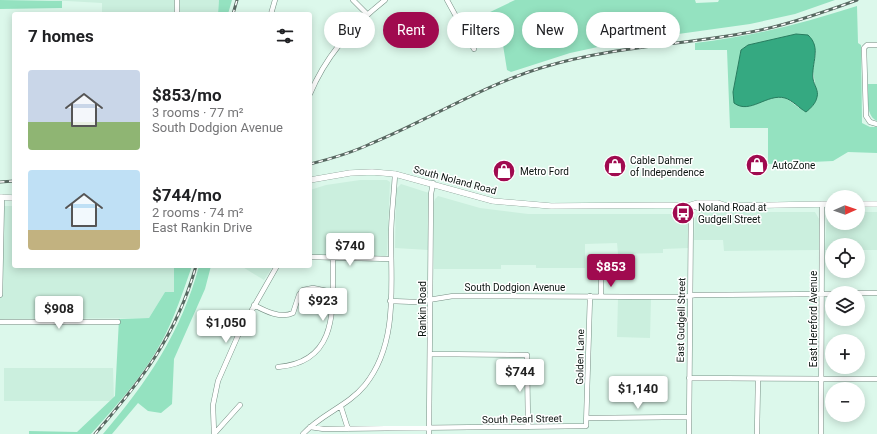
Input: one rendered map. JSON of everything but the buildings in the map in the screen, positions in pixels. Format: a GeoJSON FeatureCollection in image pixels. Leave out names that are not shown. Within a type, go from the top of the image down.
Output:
{"type":"FeatureCollection","features":[{"type":"Feature","properties":{"kind":"main road","name":"South Noland Road"},"geometry":{"type":"LineString","coordinates":[[312,180],[350,173],[372,172],[395,174],[493,201],[525,205],[691,205],[699,209],[716,209],[727,206],[822,204]]}},
{"type":"Feature","properties":{"kind":"main road"},"geometry":{"type":"LineString","coordinates":[[1,197],[12,198]]}},
{"type":"Feature","properties":{"kind":"main road"},"geometry":{"type":"LineString","coordinates":[[865,204],[877,204]]}},
{"type":"Feature","properties":{"kind":"street"},"geometry":{"type":"LineString","coordinates":[[177,0],[177,12]]}},
{"type":"Feature","properties":{"kind":"street"},"geometry":{"type":"LineString","coordinates":[[272,12],[275,0]]}},
{"type":"Feature","properties":{"kind":"street"},"geometry":{"type":"LineString","coordinates":[[353,0],[365,12]]}},
{"type":"Feature","properties":{"kind":"street"},"geometry":{"type":"LineString","coordinates":[[370,12],[385,0]]}},
{"type":"Feature","properties":{"kind":"street"},"geometry":{"type":"LineString","coordinates":[[446,0],[474,49]]}},
{"type":"Feature","properties":{"kind":"street"},"geometry":{"type":"LineString","coordinates":[[877,45],[865,46],[866,116],[869,122],[877,124]]}},
{"type":"Feature","properties":{"kind":"street"},"geometry":{"type":"LineString","coordinates":[[312,90],[337,48]]}},
{"type":"Feature","properties":{"kind":"street"},"geometry":{"type":"LineString","coordinates":[[303,434],[310,427],[341,406],[364,386],[381,360],[390,323],[391,219],[395,174]]}},
{"type":"Feature","properties":{"kind":"street","name":"Rankin Road"},"geometry":{"type":"LineString","coordinates":[[429,431],[431,194],[434,184]]}},
{"type":"Feature","properties":{"kind":"street"},"geometry":{"type":"LineString","coordinates":[[0,296],[1,197]]}},
{"type":"Feature","properties":{"kind":"street","name":"East Hereford Avenue"},"geometry":{"type":"LineString","coordinates":[[821,434],[822,204]]}},
{"type":"Feature","properties":{"kind":"street","name":"East Gudgell Street"},"geometry":{"type":"LineString","coordinates":[[689,434],[691,205]]}},
{"type":"Feature","properties":{"kind":"street"},"geometry":{"type":"LineString","coordinates":[[312,257],[333,259],[391,259]]}},
{"type":"Feature","properties":{"kind":"street"},"geometry":{"type":"LineString","coordinates":[[278,367],[293,365],[304,359],[312,354],[322,343],[330,327],[333,259]]}},
{"type":"Feature","properties":{"kind":"street"},"geometry":{"type":"LineString","coordinates":[[214,434],[213,406],[218,381],[254,305],[276,268]]}},
{"type":"Feature","properties":{"kind":"street"},"geometry":{"type":"LineString","coordinates":[[601,268],[601,296]]}},
{"type":"Feature","properties":{"kind":"street"},"geometry":{"type":"LineString","coordinates":[[254,305],[276,314],[288,315],[293,313],[299,295],[303,290],[314,288],[332,292]]}},
{"type":"Feature","properties":{"kind":"street"},"geometry":{"type":"LineString","coordinates":[[865,294],[877,293]]}},
{"type":"Feature","properties":{"kind":"street","name":"South Dodgion Avenue"},"geometry":{"type":"LineString","coordinates":[[390,301],[416,302],[453,296],[691,296],[822,294]]}},
{"type":"Feature","properties":{"kind":"street","name":"Golden Lane"},"geometry":{"type":"LineString","coordinates":[[588,418],[590,296]]}},
{"type":"Feature","properties":{"kind":"street"},"geometry":{"type":"LineString","coordinates":[[0,322],[118,322]]}},
{"type":"Feature","properties":{"kind":"street"},"geometry":{"type":"LineString","coordinates":[[430,354],[527,355],[528,427]]}},
{"type":"Feature","properties":{"kind":"street"},"geometry":{"type":"LineString","coordinates":[[689,378],[758,380],[877,379]]}},
{"type":"Feature","properties":{"kind":"street"},"geometry":{"type":"LineString","coordinates":[[757,434],[758,380]]}},
{"type":"Feature","properties":{"kind":"street"},"geometry":{"type":"LineString","coordinates":[[214,434],[240,404]]}},
{"type":"Feature","properties":{"kind":"street"},"geometry":{"type":"LineString","coordinates":[[341,406],[348,429]]}},
{"type":"Feature","properties":{"kind":"street"},"geometry":{"type":"LineString","coordinates":[[588,418],[689,417]]}},
{"type":"Feature","properties":{"kind":"street","name":"South Pearl Street"},"geometry":{"type":"LineString","coordinates":[[310,427],[324,429],[429,431],[528,427],[585,427],[588,424],[588,418]]}},
{"type":"Feature","properties":{"kind":"shaded area"},"geometry":{"type":"Polygon","coordinates":[[[0,0],[62,1],[62,8],[0,9],[0,0]]]}},
{"type":"Feature","properties":{"kind":"shaded area"},"geometry":{"type":"Polygon","coordinates":[[[49,0],[219,0],[218,12],[102,12],[102,3],[49,0]]]}},
{"type":"Feature","properties":{"kind":"shaded area"},"geometry":{"type":"Polygon","coordinates":[[[219,0],[232,0],[229,12],[218,12],[219,0]]]}},
{"type":"Feature","properties":{"kind":"shaded area"},"geometry":{"type":"Polygon","coordinates":[[[515,0],[695,0],[696,3],[718,2],[719,0],[835,0],[795,14],[750,24],[680,34],[680,12],[586,12],[586,48],[593,48],[570,53],[511,72],[507,70],[503,48],[514,48],[514,12],[490,12],[515,0]]]}},
{"type":"Feature","properties":{"kind":"shaded area"},"geometry":{"type":"Polygon","coordinates":[[[857,6],[858,43],[861,45],[862,123],[870,127],[877,127],[877,153],[848,152],[833,161],[768,164],[768,128],[730,128],[727,50],[695,50],[695,43],[757,33],[797,24],[857,6]],[[796,34],[748,45],[741,50],[733,92],[765,100],[775,97],[786,98],[799,108],[812,107],[817,97],[813,71],[816,52],[796,34]]]}},
{"type":"Feature","properties":{"kind":"shaded area"},"geometry":{"type":"Polygon","coordinates":[[[796,34],[808,35],[814,45],[815,56],[813,79],[817,90],[817,95],[816,101],[811,107],[806,112],[788,99],[778,97],[746,107],[734,103],[733,92],[741,50],[748,45],[796,34]]]}},
{"type":"Feature","properties":{"kind":"shaded area"},"geometry":{"type":"Polygon","coordinates":[[[868,84],[877,84],[877,121],[873,118],[869,110],[868,84]]]}},
{"type":"Feature","properties":{"kind":"shaded area"},"geometry":{"type":"Polygon","coordinates":[[[360,180],[387,180],[390,182],[387,255],[384,257],[312,255],[312,189],[326,185],[360,180]]]}},
{"type":"Feature","properties":{"kind":"shaded area"},"geometry":{"type":"Polygon","coordinates":[[[401,184],[429,193],[429,250],[395,248],[396,189],[401,184]]]}},
{"type":"Feature","properties":{"kind":"shaded area"},"geometry":{"type":"Polygon","coordinates":[[[438,196],[480,208],[528,214],[685,214],[689,220],[689,248],[663,249],[663,253],[618,254],[617,243],[585,244],[585,268],[536,268],[536,265],[501,265],[501,269],[434,269],[434,202],[438,196]]]}},
{"type":"Feature","properties":{"kind":"shaded area"},"geometry":{"type":"Polygon","coordinates":[[[0,206],[12,206],[12,268],[174,268],[174,292],[165,292],[149,318],[5,319],[0,322],[0,206]]]}},
{"type":"Feature","properties":{"kind":"shaded area"},"geometry":{"type":"Polygon","coordinates":[[[700,212],[815,212],[819,219],[819,250],[724,251],[723,240],[694,240],[695,218],[700,212]]]}},
{"type":"Feature","properties":{"kind":"shaded area"},"geometry":{"type":"Polygon","coordinates":[[[865,212],[877,212],[877,250],[865,250],[865,238],[826,238],[826,230],[865,230],[865,212]]]}},
{"type":"Feature","properties":{"kind":"shaded area"},"geometry":{"type":"Polygon","coordinates":[[[174,268],[191,268],[171,323],[155,354],[130,389],[91,434],[29,434],[29,431],[77,432],[115,396],[119,319],[149,318],[165,292],[174,292],[174,268]]]}},
{"type":"Feature","properties":{"kind":"shaded area"},"geometry":{"type":"Polygon","coordinates":[[[198,268],[210,268],[205,289],[174,359],[172,404],[161,413],[148,411],[138,403],[112,434],[103,434],[134,396],[161,356],[183,313],[198,268]]]}},
{"type":"Feature","properties":{"kind":"shaded area"},"geometry":{"type":"Polygon","coordinates":[[[244,268],[272,268],[264,280],[244,268]]]}},
{"type":"Feature","properties":{"kind":"shaded area"},"geometry":{"type":"Polygon","coordinates":[[[618,298],[651,299],[650,338],[617,337],[618,298]]]}},
{"type":"Feature","properties":{"kind":"shaded area"},"geometry":{"type":"Polygon","coordinates":[[[4,368],[113,368],[114,401],[4,401],[4,368]]]}},
{"type":"Feature","properties":{"kind":"railway"},"geometry":{"type":"LineString","coordinates":[[234,12],[237,0]]}},
{"type":"Feature","properties":{"kind":"railway"},"geometry":{"type":"LineString","coordinates":[[312,163],[340,156],[392,135],[499,83],[544,67],[599,54],[710,39],[765,29],[800,20],[857,0]]}},
{"type":"Feature","properties":{"kind":"railway"},"geometry":{"type":"LineString","coordinates":[[0,182],[12,181]]}},
{"type":"Feature","properties":{"kind":"railway"},"geometry":{"type":"LineString","coordinates":[[95,434],[128,395],[156,356],[168,336],[178,314],[188,291],[195,268]]}},
{"type":"Feature","properties":{"kind":"place","name":"AutoZone"},"geometry":{"type":"Point","coordinates":[757,165]}},
{"type":"Feature","properties":{"kind":"place","name":"Cable Dahmer of Independence"},"geometry":{"type":"Point","coordinates":[615,166]}},
{"type":"Feature","properties":{"kind":"place","name":"Metro Ford"},"geometry":{"type":"Point","coordinates":[504,171]}},
{"type":"Feature","properties":{"kind":"place","name":"Noland Road at Gudgell Street"},"geometry":{"type":"Point","coordinates":[683,213]}}]}
